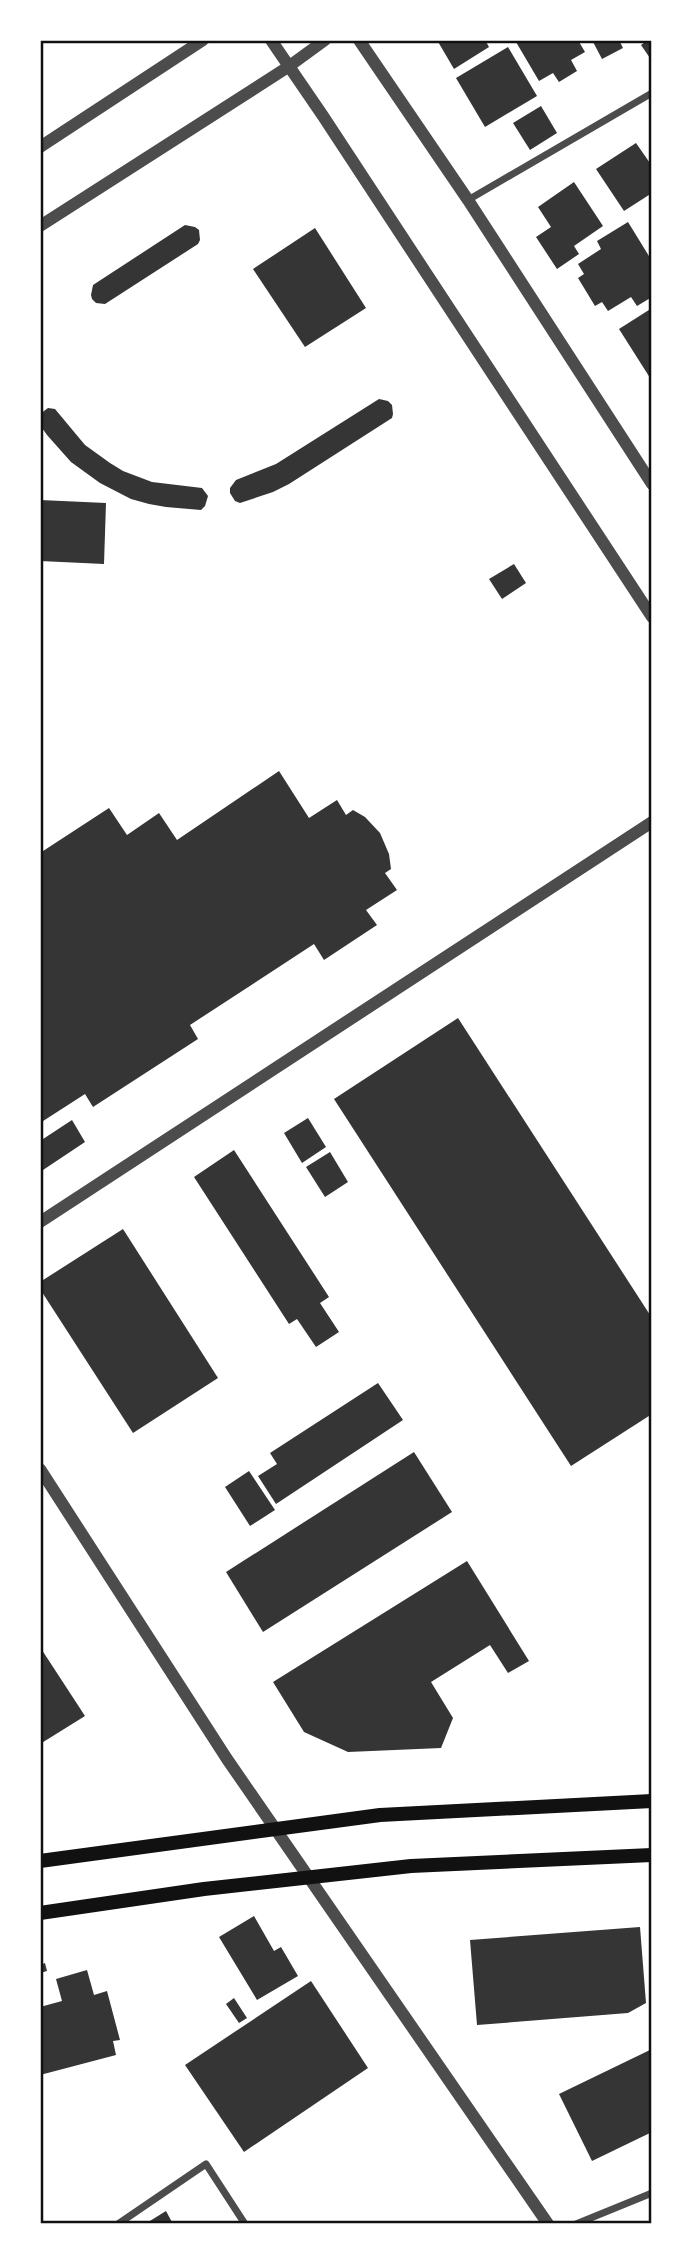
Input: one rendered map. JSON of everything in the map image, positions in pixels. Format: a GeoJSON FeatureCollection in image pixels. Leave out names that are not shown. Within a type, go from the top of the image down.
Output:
{"type":"FeatureCollection","features":[{"type":"Feature","properties":{"kind":"main road"},"geometry":{"type":"LineString","coordinates":[[40,1861],[380,1815],[652,1801]]}},
{"type":"Feature","properties":{"kind":"main road"},"geometry":{"type":"LineString","coordinates":[[40,1913],[204,1889],[411,1866],[652,1856]]}},
{"type":"Feature","properties":{"kind":"street"},"geometry":{"type":"LineString","coordinates":[[40,147],[203,40]]}},
{"type":"Feature","properties":{"kind":"street"},"geometry":{"type":"LineString","coordinates":[[271,40],[652,617]]}},
{"type":"Feature","properties":{"kind":"street"},"geometry":{"type":"LineString","coordinates":[[40,226],[288,67],[325,40]]}},
{"type":"Feature","properties":{"kind":"street"},"geometry":{"type":"LineString","coordinates":[[359,40],[468,200],[652,484]]}},
{"type":"Feature","properties":{"kind":"street"},"geometry":{"type":"LineString","coordinates":[[468,200],[651,95]]}},
{"type":"Feature","properties":{"kind":"street"},"geometry":{"type":"LineString","coordinates":[[40,1222],[652,822]]}},
{"type":"Feature","properties":{"kind":"street"},"geometry":{"type":"LineString","coordinates":[[40,1469],[228,1759],[548,2224]]}},
{"type":"Feature","properties":{"kind":"street"},"geometry":{"type":"LineString","coordinates":[[118,2224],[206,2164],[245,2224]]}},
{"type":"Feature","properties":{"kind":"street"},"geometry":{"type":"LineString","coordinates":[[576,2224],[652,2193]]}},
{"type":"Feature","properties":{"kind":"building"},"geometry":{"type":"Polygon","coordinates":[[[437,40],[485,40],[489,47],[454,69],[437,40]]]}},
{"type":"Feature","properties":{"kind":"building"},"geometry":{"type":"Polygon","coordinates":[[[578,40],[585,52],[571,60],[577,71],[559,82],[553,73],[539,81],[516,42],[578,40]]]}},
{"type":"Feature","properties":{"kind":"building"},"geometry":{"type":"Polygon","coordinates":[[[592,40],[619,40],[623,48],[602,59],[592,40]]]}},
{"type":"Feature","properties":{"kind":"building"},"geometry":{"type":"Polygon","coordinates":[[[652,40],[652,61],[641,45],[652,40]]]}},
{"type":"Feature","properties":{"kind":"building"},"geometry":{"type":"Polygon","coordinates":[[[508,47],[537,96],[485,127],[456,78],[508,47]]]}},
{"type":"Feature","properties":{"kind":"building"},"geometry":{"type":"Polygon","coordinates":[[[541,106],[557,133],[530,150],[513,123],[541,106]]]}},
{"type":"Feature","properties":{"kind":"building"},"geometry":{"type":"Polygon","coordinates":[[[636,143],[652,166],[652,193],[624,211],[596,169],[636,143]]]}},
{"type":"Feature","properties":{"kind":"building"},"geometry":{"type":"Polygon","coordinates":[[[574,182],[603,226],[574,246],[579,254],[557,269],[536,237],[551,227],[538,207],[574,182]]]}},
{"type":"Feature","properties":{"kind":"building"},"geometry":{"type":"Polygon","coordinates":[[[628,222],[652,261],[652,297],[637,306],[631,297],[608,311],[602,302],[595,306],[578,278],[584,274],[578,264],[601,249],[597,241],[628,222]]]}},
{"type":"Feature","properties":{"kind":"building"},"geometry":{"type":"Polygon","coordinates":[[[185,225],[199,230],[198,244],[105,304],[96,303],[92,299],[93,285],[185,225]]]}},
{"type":"Feature","properties":{"kind":"building"},"geometry":{"type":"Polygon","coordinates":[[[315,228],[366,308],[305,347],[253,269],[315,228]]]}},
{"type":"Feature","properties":{"kind":"building"},"geometry":{"type":"Polygon","coordinates":[[[652,308],[652,381],[619,329],[652,308]]]}},
{"type":"Feature","properties":{"kind":"building"},"geometry":{"type":"Polygon","coordinates":[[[379,399],[392,405],[392,418],[289,484],[240,503],[235,501],[230,488],[236,480],[276,464],[379,399]]]}},
{"type":"Feature","properties":{"kind":"building"},"geometry":{"type":"Polygon","coordinates":[[[48,408],[55,409],[85,445],[110,463],[152,482],[202,488],[208,496],[205,506],[201,510],[149,504],[131,499],[100,483],[71,462],[40,425],[40,414],[48,408]]]}},
{"type":"Feature","properties":{"kind":"building"},"geometry":{"type":"Polygon","coordinates":[[[40,500],[106,503],[104,564],[40,561],[40,500]]]}},
{"type":"Feature","properties":{"kind":"building"},"geometry":{"type":"Polygon","coordinates":[[[514,564],[526,583],[502,599],[489,579],[514,564]]]}},
{"type":"Feature","properties":{"kind":"building"},"geometry":{"type":"Polygon","coordinates":[[[279,771],[309,818],[337,800],[346,815],[353,810],[365,817],[380,833],[389,854],[391,869],[385,873],[397,890],[366,910],[377,925],[324,960],[314,944],[190,1025],[198,1039],[93,1107],[85,1094],[40,1123],[40,853],[109,808],[127,835],[159,813],[177,840],[279,771]]]}},
{"type":"Feature","properties":{"kind":"building"},"geometry":{"type":"Polygon","coordinates":[[[458,1018],[652,1318],[652,1414],[571,1466],[334,1099],[458,1018]]]}},
{"type":"Feature","properties":{"kind":"building"},"geometry":{"type":"Polygon","coordinates":[[[308,1118],[326,1147],[302,1163],[284,1133],[308,1118]]]}},
{"type":"Feature","properties":{"kind":"building"},"geometry":{"type":"Polygon","coordinates":[[[72,1120],[85,1142],[43,1170],[40,1166],[40,1141],[72,1120]]]}},
{"type":"Feature","properties":{"kind":"building"},"geometry":{"type":"Polygon","coordinates":[[[234,1150],[329,1297],[320,1303],[339,1332],[316,1347],[297,1319],[289,1324],[194,1177],[234,1150]]]}},
{"type":"Feature","properties":{"kind":"building"},"geometry":{"type":"Polygon","coordinates":[[[330,1152],[348,1182],[325,1197],[306,1167],[330,1152]]]}},
{"type":"Feature","properties":{"kind":"building"},"geometry":{"type":"Polygon","coordinates":[[[123,1229],[218,1378],[133,1433],[40,1289],[40,1282],[123,1229]]]}},
{"type":"Feature","properties":{"kind":"building"},"geometry":{"type":"Polygon","coordinates":[[[378,1383],[403,1420],[276,1504],[258,1476],[277,1464],[270,1453],[378,1383]]]}},
{"type":"Feature","properties":{"kind":"building"},"geometry":{"type":"Polygon","coordinates":[[[414,1452],[452,1512],[263,1632],[226,1572],[414,1452]]]}},
{"type":"Feature","properties":{"kind":"building"},"geometry":{"type":"Polygon","coordinates":[[[249,1471],[275,1510],[250,1526],[225,1487],[249,1471]]]}},
{"type":"Feature","properties":{"kind":"building"},"geometry":{"type":"Polygon","coordinates":[[[467,1561],[529,1661],[508,1673],[490,1645],[431,1682],[453,1718],[441,1748],[348,1752],[304,1732],[273,1682],[467,1561]]]}},
{"type":"Feature","properties":{"kind":"building"},"geometry":{"type":"Polygon","coordinates":[[[40,1647],[85,1716],[40,1744],[40,1647]]]}},
{"type":"Feature","properties":{"kind":"building"},"geometry":{"type":"Polygon","coordinates":[[[254,1916],[274,1951],[281,1947],[298,1976],[257,2000],[219,1937],[254,1916]]]}},
{"type":"Feature","properties":{"kind":"building"},"geometry":{"type":"Polygon","coordinates":[[[640,1927],[646,2003],[628,2013],[477,2025],[470,1940],[640,1927]]]}},
{"type":"Feature","properties":{"kind":"building"},"geometry":{"type":"Polygon","coordinates":[[[45,1963],[47,1971],[40,1973],[40,1965],[45,1963]]]}},
{"type":"Feature","properties":{"kind":"building"},"geometry":{"type":"Polygon","coordinates":[[[87,1970],[94,1995],[107,1991],[120,2040],[113,2041],[116,2055],[40,2075],[40,2007],[62,2001],[56,1979],[87,1970]]]}},
{"type":"Feature","properties":{"kind":"building"},"geometry":{"type":"Polygon","coordinates":[[[311,1981],[368,2068],[244,2152],[185,2065],[311,1981]]]}},
{"type":"Feature","properties":{"kind":"building"},"geometry":{"type":"Polygon","coordinates":[[[234,1998],[247,2018],[239,2023],[226,2004],[234,1998]]]}},
{"type":"Feature","properties":{"kind":"building"},"geometry":{"type":"Polygon","coordinates":[[[652,2049],[652,2132],[592,2161],[559,2094],[652,2049]]]}},
{"type":"Feature","properties":{"kind":"building"},"geometry":{"type":"Polygon","coordinates":[[[166,2211],[173,2224],[145,2224],[166,2211]]]}}]}
